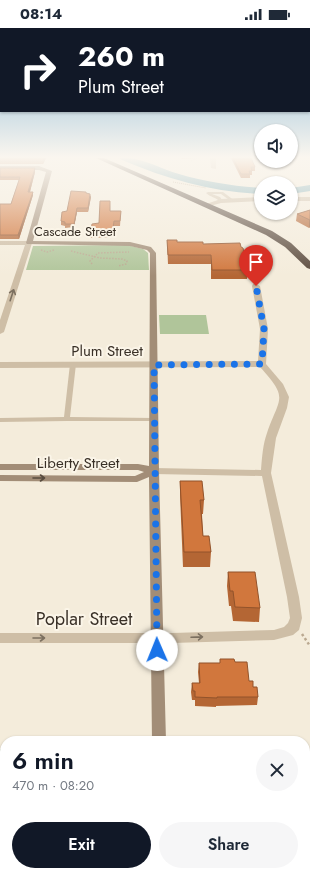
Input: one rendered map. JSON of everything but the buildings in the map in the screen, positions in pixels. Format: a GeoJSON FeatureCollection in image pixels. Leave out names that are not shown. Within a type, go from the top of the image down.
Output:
{"type":"FeatureCollection","features":[{"type":"Feature","properties":{"kind":"highway"},"geometry":{"type":"LineString","coordinates":[[189,198],[276,237],[296,252],[310,266]]}},
{"type":"Feature","properties":{"kind":"street"},"geometry":{"type":"LineString","coordinates":[[0,332],[32,245],[42,198]]}},
{"type":"Feature","properties":{"kind":"street"},"geometry":{"type":"LineString","coordinates":[[215,209],[229,205],[230,199]]}},
{"type":"Feature","properties":{"kind":"street"},"geometry":{"type":"LineString","coordinates":[[206,205],[221,200],[254,199]]}},
{"type":"Feature","properties":{"kind":"street"},"geometry":{"type":"LineString","coordinates":[[298,201],[310,199]]}},
{"type":"Feature","properties":{"kind":"street","name":"Cascade Street"},"geometry":{"type":"LineString","coordinates":[[0,244],[32,245],[125,243],[149,248],[153,253],[154,267],[154,365]]}},
{"type":"Feature","properties":{"kind":"street"},"geometry":{"type":"LineString","coordinates":[[256,286],[264,329],[262,364],[275,379],[283,392],[284,398],[281,411],[272,433],[267,455],[266,473],[293,597],[296,618],[291,629]]}},
{"type":"Feature","properties":{"kind":"street","name":"Plum Street"},"geometry":{"type":"LineString","coordinates":[[0,365],[262,364]]}},
{"type":"Feature","properties":{"kind":"street"},"geometry":{"type":"LineString","coordinates":[[154,365],[154,471],[159,736]]}},
{"type":"Feature","properties":{"kind":"street","name":"Liberty Street"},"geometry":{"type":"LineString","coordinates":[[0,467],[138,467],[154,471],[266,473]]}},
{"type":"Feature","properties":{"kind":"street","name":"Liberty Street"},"geometry":{"type":"LineString","coordinates":[[0,478],[137,479],[154,471]]}},
{"type":"Feature","properties":{"kind":"street","name":"Poplar Street"},"geometry":{"type":"LineString","coordinates":[[0,638],[157,638],[274,635],[291,629]]}},
{"type":"Feature","properties":{"kind":"lane"},"geometry":{"type":"LineString","coordinates":[[216,198],[221,200]]}},
{"type":"Feature","properties":{"kind":"lane"},"geometry":{"type":"LineString","coordinates":[[67,420],[73,364]]}},
{"type":"Feature","properties":{"kind":"lane"},"geometry":{"type":"LineString","coordinates":[[0,420],[154,420]]}},
{"type":"Feature","properties":{"kind":"path"},"geometry":{"type":"LineString","coordinates":[[32,245],[46,253],[56,250]]}},
{"type":"Feature","properties":{"kind":"path"},"geometry":{"type":"LineString","coordinates":[[68,250],[94,257],[122,259],[127,261],[126,264],[118,266]]}},
{"type":"Feature","properties":{"kind":"path"},"geometry":{"type":"LineString","coordinates":[[92,264],[90,262],[94,257],[102,252],[132,252]]}},
{"type":"Feature","properties":{"kind":"path"},"geometry":{"type":"LineString","coordinates":[[291,629],[310,646]]}},
{"type":"Feature","properties":{"kind":"green space"},"geometry":{"type":"Polygon","coordinates":[[[127,245],[143,249],[148,253],[149,270],[26,270],[33,246],[127,245]]]}},
{"type":"Feature","properties":{"kind":"green space"},"geometry":{"type":"Polygon","coordinates":[[[159,315],[206,315],[209,334],[160,334],[159,315]]]}},
{"type":"Feature","properties":{"kind":"route"},"geometry":{"type":"LineString","coordinates":[[157,650],[154,365],[262,364],[264,329],[256,286]]}}]}
